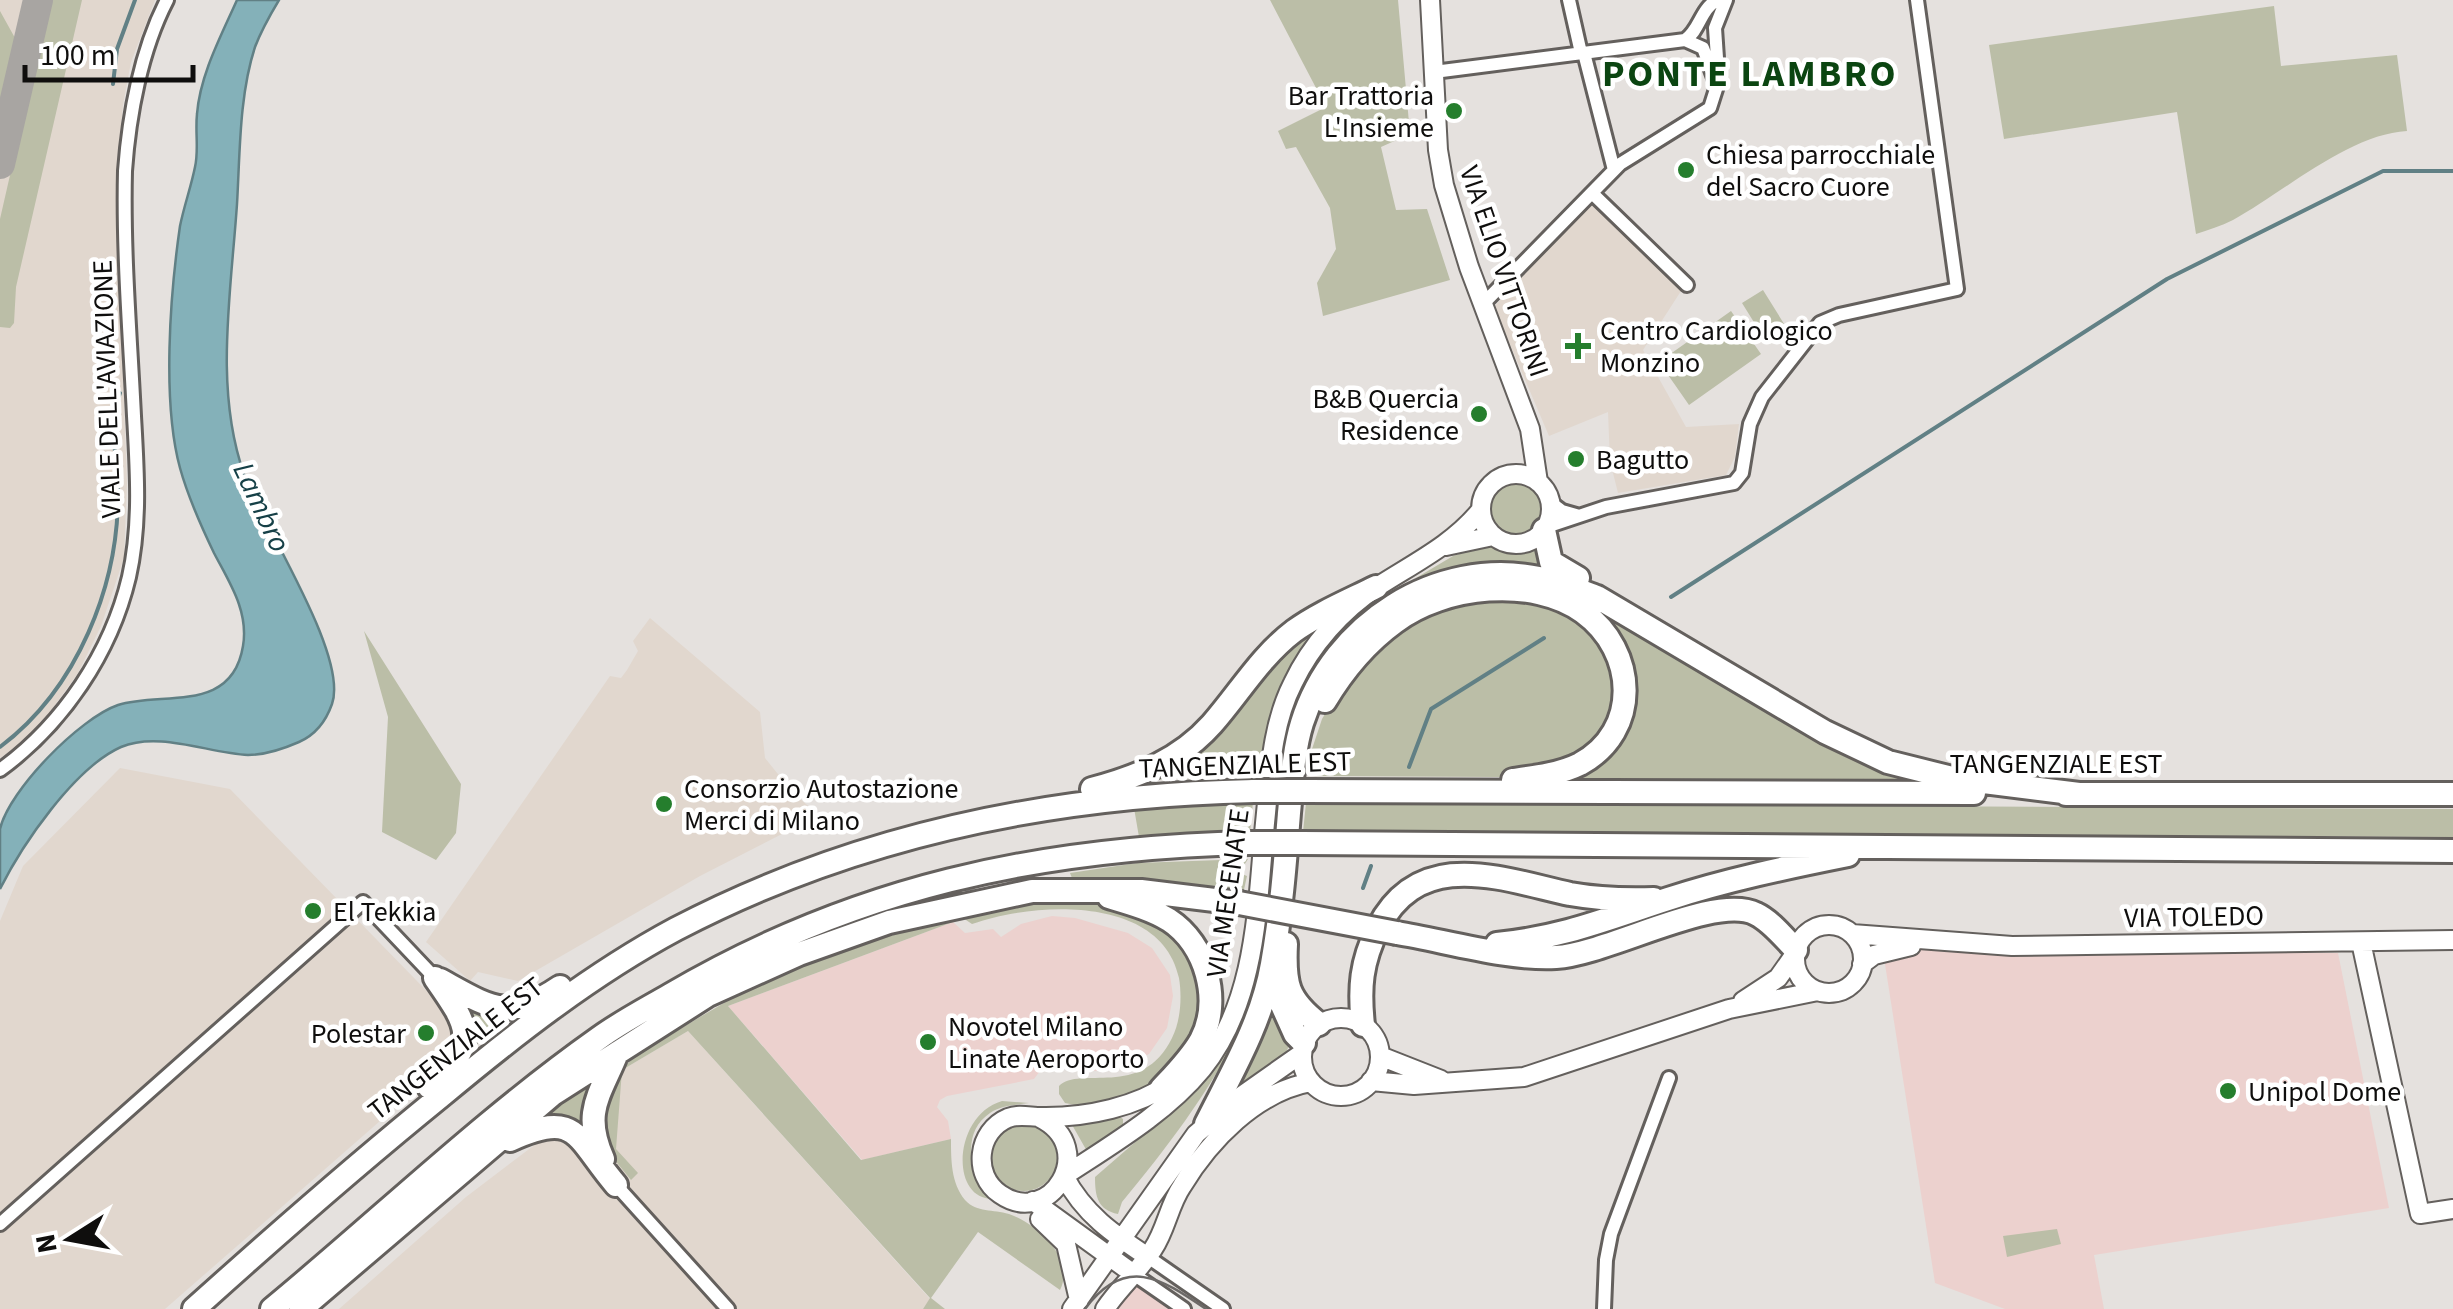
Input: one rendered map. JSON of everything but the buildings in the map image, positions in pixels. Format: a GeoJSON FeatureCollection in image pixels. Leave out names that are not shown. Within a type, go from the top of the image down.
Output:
{"type":"FeatureCollection","features":[{"type":"Feature","properties":{"kind":"highway"},"geometry":{"type":"LineString","coordinates":[[1545,529],[1548,555],[1556,568],[1668,628],[1703,653],[1713,667]]}},
{"type":"Feature","properties":{"kind":"highway"},"geometry":{"type":"LineString","coordinates":[[1206,1124],[1256,1026],[1272,966],[1294,760],[1313,694],[1332,661],[1352,638],[1388,608],[1428,587],[1501,574],[1537,577],[1596,597],[1855,749],[1888,762],[1952,778],[2079,794]]}},
{"type":"Feature","properties":{"kind":"highway"},"geometry":{"type":"LineString","coordinates":[[986,817],[1131,778],[1159,765],[1211,725],[1248,675],[1293,632],[1376,587]]}},
{"type":"Feature","properties":{"kind":"highway"},"geometry":{"type":"LineString","coordinates":[[1319,1024],[1297,1007],[1290,996],[1287,922],[1307,746],[1326,699],[1342,675],[1398,620],[1449,597],[1477,592],[1508,590],[1552,596],[1570,603],[1602,629],[1622,663],[1626,702],[1620,719],[1599,750],[1579,764],[1557,772],[1420,789]]}},
{"type":"Feature","properties":{"kind":"highway","name":"TANGENZIALE EST"},"geometry":{"type":"LineString","coordinates":[[194,1309],[324,1191],[502,1045],[593,980],[674,930],[857,852],[986,817],[1100,800],[1254,791],[2453,794]]}},
{"type":"Feature","properties":{"kind":"highway"},"geometry":{"type":"LineString","coordinates":[[272,1309],[507,1108],[603,1035],[761,946],[897,893],[996,869],[1101,851],[1249,843],[2453,852]]}},
{"type":"Feature","properties":{"kind":"highway"},"geometry":{"type":"LineString","coordinates":[[1473,946],[1582,930],[1668,899],[1794,866],[1881,849]]}},
{"type":"Feature","properties":{"kind":"highway"},"geometry":{"type":"LineString","coordinates":[[1363,1025],[1361,972],[1371,942],[1384,916],[1398,900],[1430,880],[1474,873],[1601,898],[1668,899]]}},
{"type":"Feature","properties":{"kind":"highway"},"geometry":{"type":"LineString","coordinates":[[1092,890],[1167,919],[1187,936],[1204,968],[1209,985],[1207,1027],[1194,1050],[1161,1089]]}},
{"type":"Feature","properties":{"kind":"highway"},"geometry":{"type":"LineString","coordinates":[[302,1309],[553,1094],[618,1050],[708,995],[799,954],[866,929],[930,912],[1032,892],[1092,890],[1187,895],[1512,955],[1556,957],[1613,945],[1707,912],[1733,909],[1760,916],[1795,952]]}},
{"type":"Feature","properties":{"kind":"highway"},"geometry":{"type":"LineString","coordinates":[[435,978],[490,1007],[518,1008],[540,1000],[646,935],[674,930]]}},
{"type":"Feature","properties":{"kind":"highway"},"geometry":{"type":"LineString","coordinates":[[1272,966],[1280,1003],[1303,1049]]}},
{"type":"Feature","properties":{"kind":"highway"},"geometry":{"type":"LineString","coordinates":[[324,1191],[365,1144],[447,1072],[459,1054],[464,1022],[435,978]]}},
{"type":"Feature","properties":{"kind":"highway"},"geometry":{"type":"LineString","coordinates":[[616,1184],[596,1144],[593,1123],[598,1091],[618,1050]]}},
{"type":"Feature","properties":{"kind":"highway"},"geometry":{"type":"LineString","coordinates":[[488,1149],[532,1129],[561,1125],[576,1134],[616,1184]]}},
{"type":"Feature","properties":{"kind":"street","name":"VIALE DELL'AVIAZIONE"},"geometry":{"type":"LineString","coordinates":[[0,770],[30,748],[77,692],[120,609],[130,574],[136,524],[136,462],[124,201],[127,144],[146,56],[167,0]]}},
{"type":"Feature","properties":{"kind":"street","name":"VIA ELIO VITTORINI"},"geometry":{"type":"LineString","coordinates":[[1430,0],[1438,150],[1444,185],[1483,304],[1527,418],[1538,482]]}},
{"type":"Feature","properties":{"kind":"street"},"geometry":{"type":"LineString","coordinates":[[1569,0],[1614,170]]}},
{"type":"Feature","properties":{"kind":"street"},"geometry":{"type":"LineString","coordinates":[[1685,40],[1692,35],[1707,7],[1717,0]]}},
{"type":"Feature","properties":{"kind":"street"},"geometry":{"type":"LineString","coordinates":[[1483,304],[1626,159],[1706,112],[1714,102],[1716,28],[1726,0]]}},
{"type":"Feature","properties":{"kind":"street"},"geometry":{"type":"LineString","coordinates":[[1545,529],[1550,502],[1538,482],[1526,475],[1513,474],[1500,477],[1489,486],[1480,511],[1492,536],[1518,544],[1576,515],[1734,483],[1742,473],[1750,424],[1762,397],[1820,323],[1839,315],[1957,289],[1917,0]]}},
{"type":"Feature","properties":{"kind":"street"},"geometry":{"type":"LineString","coordinates":[[1434,72],[1685,40],[1697,43],[1705,51],[1717,86]]}},
{"type":"Feature","properties":{"kind":"street"},"geometry":{"type":"LineString","coordinates":[[1592,193],[1687,285]]}},
{"type":"Feature","properties":{"kind":"street"},"geometry":{"type":"LineString","coordinates":[[1513,474],[1527,453],[1531,438]]}},
{"type":"Feature","properties":{"kind":"street"},"geometry":{"type":"LineString","coordinates":[[1550,502],[1576,515]]}},
{"type":"Feature","properties":{"kind":"street","name":"VIA MECENATE"},"geometry":{"type":"LineString","coordinates":[[1024,1201],[1051,1193],[1064,1176],[1169,1102],[1190,1083],[1216,1049],[1240,998],[1252,950],[1272,750],[1284,704],[1306,659],[1325,634],[1376,587],[1446,546],[1480,511]]}},
{"type":"Feature","properties":{"kind":"street","name":"VIA MECENATE"},"geometry":{"type":"LineString","coordinates":[[1446,546],[1492,536]]}},
{"type":"Feature","properties":{"kind":"street"},"geometry":{"type":"LineString","coordinates":[[0,1224],[363,902],[435,978]]}},
{"type":"Feature","properties":{"kind":"street"},"geometry":{"type":"LineString","coordinates":[[1729,1008],[1778,978],[1803,936],[1816,927],[1834,925],[1852,934],[1936,941]]}},
{"type":"Feature","properties":{"kind":"street"},"geometry":{"type":"LineString","coordinates":[[1371,1081],[1414,1085],[1524,1076],[1729,1008],[1818,991],[1833,992],[1847,987],[1858,976],[1862,964],[1861,948],[1852,934]]}},
{"type":"Feature","properties":{"kind":"street","name":"VIA TOLEDO"},"geometry":{"type":"LineString","coordinates":[[1936,941],[2028,946],[2453,940]]}},
{"type":"Feature","properties":{"kind":"street"},"geometry":{"type":"LineString","coordinates":[[1862,964],[1893,949],[1936,941]]}},
{"type":"Feature","properties":{"kind":"street"},"geometry":{"type":"LineString","coordinates":[[2362,942],[2420,1214],[2453,1209]]}},
{"type":"Feature","properties":{"kind":"street"},"geometry":{"type":"LineString","coordinates":[[1795,952],[1800,976],[1818,991]]}},
{"type":"Feature","properties":{"kind":"street"},"geometry":{"type":"LineString","coordinates":[[1303,1049],[1302,1064],[1311,1082],[1324,1092],[1354,1094],[1371,1081],[1380,1056],[1375,1038],[1363,1025],[1344,1018],[1319,1024]]}},
{"type":"Feature","properties":{"kind":"street","name":"VIA MECENATE"},"geometry":{"type":"LineString","coordinates":[[1135,1275],[1024,1201],[1000,1194],[986,1179],[982,1147],[1001,1121],[1019,1115],[1040,1118],[1118,1108],[1161,1089],[1194,1064],[1230,1022]]}},
{"type":"Feature","properties":{"kind":"street","name":"VIA MECENATE"},"geometry":{"type":"LineString","coordinates":[[1076,1304],[1206,1124],[1303,1049],[1319,1024]]}},
{"type":"Feature","properties":{"kind":"street"},"geometry":{"type":"LineString","coordinates":[[1380,1056],[1446,1082]]}},
{"type":"Feature","properties":{"kind":"street"},"geometry":{"type":"LineString","coordinates":[[1604,1309],[1611,1234],[1670,1078]]}},
{"type":"Feature","properties":{"kind":"street"},"geometry":{"type":"LineString","coordinates":[[1104,1309],[1156,1245],[1180,1188],[1201,1158],[1265,1098],[1311,1082]]}},
{"type":"Feature","properties":{"kind":"street"},"geometry":{"type":"LineString","coordinates":[[1040,1118],[1054,1126],[1064,1139],[1068,1155],[1064,1176],[1088,1214],[1223,1309]]}},
{"type":"Feature","properties":{"kind":"street"},"geometry":{"type":"LineString","coordinates":[[616,1184],[728,1309]]}},
{"type":"Feature","properties":{"kind":"street","name":"VIA MECENATE"},"geometry":{"type":"LineString","coordinates":[[1024,1201],[1063,1239],[1076,1304]]}},
{"type":"Feature","properties":{"kind":"street"},"geometry":{"type":"LineString","coordinates":[[1135,1275],[1184,1309]]}},
{"type":"Feature","properties":{"kind":"shaded area"},"geometry":{"type":"Polygon","coordinates":[[[0,0],[155,0],[131,62],[116,179],[127,483],[124,558],[101,626],[78,673],[50,712],[19,745],[0,758],[0,0]]]}},
{"type":"Feature","properties":{"kind":"shaded area","name":"Centro Cardiologico Monzino"},"geometry":{"type":"Polygon","coordinates":[[[1593,200],[1681,291],[1643,350],[1686,427],[1739,424],[1735,457],[1726,475],[1618,493],[1610,461],[1608,412],[1549,436],[1494,307],[1593,200]]]}},
{"type":"Feature","properties":{"kind":"shaded area","name":"Consorzio Autostazione Merci di Milano"},"geometry":{"type":"Polygon","coordinates":[[[650,618],[760,712],[765,758],[794,794],[819,815],[700,876],[518,981],[478,972],[470,981],[426,942],[610,676],[621,678],[627,670],[638,651],[633,641],[650,618]]]}},
{"type":"Feature","properties":{"kind":"shaded area"},"geometry":{"type":"Polygon","coordinates":[[[120,768],[230,789],[454,1019],[452,1058],[165,1309],[0,1309],[0,921],[23,866],[120,768]]]}},
{"type":"Feature","properties":{"kind":"shaded area"},"geometry":{"type":"Polygon","coordinates":[[[1052,916],[1075,918],[1128,933],[1152,948],[1170,975],[1173,996],[1167,1028],[1149,1054],[1125,1067],[1099,1071],[1043,1067],[1034,1079],[947,1096],[937,1107],[948,1121],[951,1139],[862,1160],[728,1006],[953,922],[965,933],[993,929],[1001,937],[1021,924],[1052,916]]]}},
{"type":"Feature","properties":{"kind":"shaded area"},"geometry":{"type":"Polygon","coordinates":[[[1882,945],[2008,953],[2338,953],[2389,1208],[2094,1255],[2104,1309],[2005,1309],[1935,1283],[1882,945]]]}},
{"type":"Feature","properties":{"kind":"shaded area"},"geometry":{"type":"Polygon","coordinates":[[[688,1031],[930,1299],[923,1309],[339,1309],[466,1197],[549,1134],[622,1070],[688,1031]]]}},
{"type":"Feature","properties":{"kind":"shaded area"},"geometry":{"type":"Polygon","coordinates":[[[1135,1276],[1181,1309],[1106,1309],[1135,1276]]]}},
{"type":"Feature","properties":{"kind":"green space"},"geometry":{"type":"Polygon","coordinates":[[[50,0],[82,0],[16,287],[14,323],[10,328],[0,327],[0,219],[50,0]]]}},
{"type":"Feature","properties":{"kind":"green space"},"geometry":{"type":"Polygon","coordinates":[[[1270,0],[1398,0],[1410,134],[1381,147],[1396,210],[1427,209],[1450,280],[1323,316],[1317,283],[1336,249],[1330,208],[1296,147],[1286,149],[1278,131],[1326,107],[1270,0]]]}},
{"type":"Feature","properties":{"kind":"green space"},"geometry":{"type":"Polygon","coordinates":[[[2274,6],[2281,66],[2397,55],[2407,131],[2363,142],[2340,153],[2233,220],[2196,234],[2177,112],[2004,139],[1989,45],[2274,6]]]}},
{"type":"Feature","properties":{"kind":"green space"},"geometry":{"type":"Polygon","coordinates":[[[0,11],[15,38],[0,104],[0,11]]]}},
{"type":"Feature","properties":{"kind":"green space"},"geometry":{"type":"Polygon","coordinates":[[[1763,290],[1786,327],[1765,340],[1742,303],[1763,290]]]}},
{"type":"Feature","properties":{"kind":"green space"},"geometry":{"type":"Polygon","coordinates":[[[1731,311],[1761,354],[1689,405],[1659,362],[1731,311]]]}},
{"type":"Feature","properties":{"kind":"green space"},"geometry":{"type":"Polygon","coordinates":[[[1516,481],[1535,490],[1544,509],[1535,528],[1516,537],[1497,528],[1488,509],[1497,490],[1516,481]]]}},
{"type":"Feature","properties":{"kind":"green space"},"geometry":{"type":"Polygon","coordinates":[[[1488,545],[1514,553],[1541,546],[1557,574],[1517,564],[1457,569],[1416,578],[1453,556],[1488,545]]]}},
{"type":"Feature","properties":{"kind":"green space"},"geometry":{"type":"Polygon","coordinates":[[[1515,582],[1551,588],[1593,602],[1825,742],[1911,776],[1910,780],[1558,779],[1601,753],[1616,739],[1630,703],[1628,669],[1610,629],[1585,606],[1553,593],[1518,587],[1480,588],[1444,596],[1410,609],[1382,626],[1355,651],[1334,680],[1304,745],[1315,708],[1331,675],[1352,647],[1378,623],[1407,605],[1440,592],[1476,584],[1515,582]]]}},
{"type":"Feature","properties":{"kind":"green space"},"geometry":{"type":"Polygon","coordinates":[[[1505,595],[1559,606],[1612,654],[1618,710],[1593,748],[1531,773],[1500,777],[1309,776],[1309,758],[1322,719],[1352,669],[1430,609],[1505,595]]]}},
{"type":"Feature","properties":{"kind":"green space"},"geometry":{"type":"Polygon","coordinates":[[[364,631],[461,784],[456,833],[436,860],[382,832],[388,717],[364,631]]]}},
{"type":"Feature","properties":{"kind":"green space"},"geometry":{"type":"Polygon","coordinates":[[[1304,632],[1306,641],[1284,678],[1258,769],[1252,776],[1151,780],[1304,632]]]}},
{"type":"Feature","properties":{"kind":"green space"},"geometry":{"type":"Polygon","coordinates":[[[1253,802],[1250,832],[1139,837],[1134,808],[1253,802]]]}},
{"type":"Feature","properties":{"kind":"green space"},"geometry":{"type":"Polygon","coordinates":[[[1306,803],[2453,809],[2453,837],[1303,832],[1306,803]]]}},
{"type":"Feature","properties":{"kind":"green space"},"geometry":{"type":"Polygon","coordinates":[[[1248,859],[1239,873],[1247,876],[1243,894],[1122,878],[1072,878],[1070,873],[1137,863],[1248,859]]]}},
{"type":"Feature","properties":{"kind":"green space"},"geometry":{"type":"Polygon","coordinates":[[[1076,902],[1138,914],[1169,931],[1191,959],[1199,995],[1198,1028],[1174,1063],[1124,1098],[1085,1106],[1065,1103],[1059,1086],[1068,1080],[1128,1075],[1144,1069],[1159,1057],[1172,1038],[1179,1016],[1180,992],[1179,978],[1167,951],[1148,931],[1122,918],[1092,911],[1028,911],[972,924],[960,916],[994,907],[1076,902]]]}},
{"type":"Feature","properties":{"kind":"green space"},"geometry":{"type":"Polygon","coordinates":[[[952,919],[953,922],[728,1006],[861,1160],[951,1139],[954,1179],[965,1200],[980,1209],[1020,1219],[1051,1243],[1063,1266],[1060,1290],[978,1232],[931,1298],[945,1309],[923,1309],[930,1298],[688,1031],[622,1070],[637,1055],[779,973],[852,946],[952,919]]]}},
{"type":"Feature","properties":{"kind":"green space"},"geometry":{"type":"Polygon","coordinates":[[[1272,999],[1289,1030],[1290,1044],[1276,1065],[1222,1107],[1272,999]]]}},
{"type":"Feature","properties":{"kind":"green space"},"geometry":{"type":"Polygon","coordinates":[[[468,1006],[512,1016],[512,1019],[469,1050],[468,1006]]]}},
{"type":"Feature","properties":{"kind":"green space"},"geometry":{"type":"Polygon","coordinates":[[[1236,1032],[1239,1033],[1227,1056],[1200,1100],[1122,1202],[1118,1214],[1102,1206],[1095,1177],[1186,1098],[1218,1063],[1236,1032]]]}},
{"type":"Feature","properties":{"kind":"green space"},"geometry":{"type":"Polygon","coordinates":[[[622,1070],[616,1149],[638,1173],[631,1180],[611,1156],[600,1129],[603,1105],[622,1070]]]}},
{"type":"Feature","properties":{"kind":"green space"},"geometry":{"type":"Polygon","coordinates":[[[596,1078],[587,1134],[533,1120],[596,1078]]]}},
{"type":"Feature","properties":{"kind":"green space"},"geometry":{"type":"Polygon","coordinates":[[[1002,1101],[1029,1103],[994,1110],[980,1122],[971,1144],[980,1180],[994,1199],[979,1196],[969,1186],[963,1156],[974,1122],[986,1109],[1002,1101]]]}},
{"type":"Feature","properties":{"kind":"green space"},"geometry":{"type":"Polygon","coordinates":[[[1120,1117],[1123,1126],[1088,1153],[1071,1123],[1120,1117]]]}},
{"type":"Feature","properties":{"kind":"green space"},"geometry":{"type":"Polygon","coordinates":[[[1024,1125],[1047,1135],[1057,1158],[1047,1181],[1024,1191],[1001,1181],[991,1158],[1001,1135],[1024,1125]]]}},
{"type":"Feature","properties":{"kind":"green space"},"geometry":{"type":"Polygon","coordinates":[[[2057,1229],[2061,1244],[2007,1257],[2003,1236],[2057,1229]]]}},
{"type":"Feature","properties":{"kind":"water"},"geometry":{"type":"Polygon","coordinates":[[[237,0],[279,0],[255,47],[243,105],[227,340],[229,408],[244,474],[328,655],[334,682],[332,704],[310,736],[267,753],[248,755],[151,741],[121,747],[103,757],[51,809],[0,889],[0,829],[17,795],[48,757],[85,724],[118,705],[210,691],[225,682],[236,667],[243,646],[243,621],[236,597],[200,522],[180,468],[169,381],[176,254],[196,161],[199,99],[212,56],[237,0]]]}},
{"type":"Feature","properties":{"kind":"waterway"},"geometry":{"type":"LineString","coordinates":[[113,84],[117,49],[135,0]]}},
{"type":"Feature","properties":{"kind":"waterway"},"geometry":{"type":"LineString","coordinates":[[1671,597],[2167,279],[2383,171],[2453,171]]}},
{"type":"Feature","properties":{"kind":"waterway"},"geometry":{"type":"LineString","coordinates":[[0,747],[51,696],[88,633],[101,598],[116,527],[114,429],[120,393]]}},
{"type":"Feature","properties":{"kind":"waterway"},"geometry":{"type":"LineString","coordinates":[[1409,767],[1431,709],[1544,638]]}},
{"type":"Feature","properties":{"kind":"waterway"},"geometry":{"type":"LineString","coordinates":[[1363,888],[1371,866]]}},
{"type":"Feature","properties":{"kind":"taxiway"},"geometry":{"type":"LineString","coordinates":[[0,164],[38,0]]}},
{"type":"Feature","properties":{"kind":"tram line"},"geometry":{"type":"LineString","coordinates":[[1085,1309],[1100,1292],[1129,1277],[1158,1281],[1206,1309]]}},
{"type":"Feature","properties":{"kind":"place","name":"Bar Trattoria L'Insieme"},"geometry":{"type":"Point","coordinates":[1454,111]}},
{"type":"Feature","properties":{"kind":"place","name":"Chiesa parrocchiale del Sacro Cuore"},"geometry":{"type":"Point","coordinates":[1686,170]}},
{"type":"Feature","properties":{"kind":"place","name":"Centro Cardiologico Monzino"},"geometry":{"type":"Point","coordinates":[1578,346]}},
{"type":"Feature","properties":{"kind":"place","name":"B&B Quercia Residence"},"geometry":{"type":"Point","coordinates":[1479,414]}},
{"type":"Feature","properties":{"kind":"place","name":"Bagutto"},"geometry":{"type":"Point","coordinates":[1576,459]}},
{"type":"Feature","properties":{"kind":"place","name":"Consorzio Autostazione Merci di Milano"},"geometry":{"type":"Point","coordinates":[664,804]}},
{"type":"Feature","properties":{"kind":"place","name":"El Tekkia"},"geometry":{"type":"Point","coordinates":[313,911]}},
{"type":"Feature","properties":{"kind":"place","name":"Polestar"},"geometry":{"type":"Point","coordinates":[426,1033]}},
{"type":"Feature","properties":{"kind":"place","name":"Novotel Milano Linate Aeroporto"},"geometry":{"type":"Point","coordinates":[928,1042]}},
{"type":"Feature","properties":{"kind":"place","name":"Unipol Dome"},"geometry":{"type":"Point","coordinates":[2228,1091]}},
{"type":"Feature","properties":{"kind":"district","name":"PONTE LAMBRO"},"geometry":{"type":"Point","coordinates":[1750,73]}},
{"type":"Feature","properties":{"kind":"water label","name":"Lambro"},"geometry":{"type":"Point","coordinates":[262,507]}}]}
